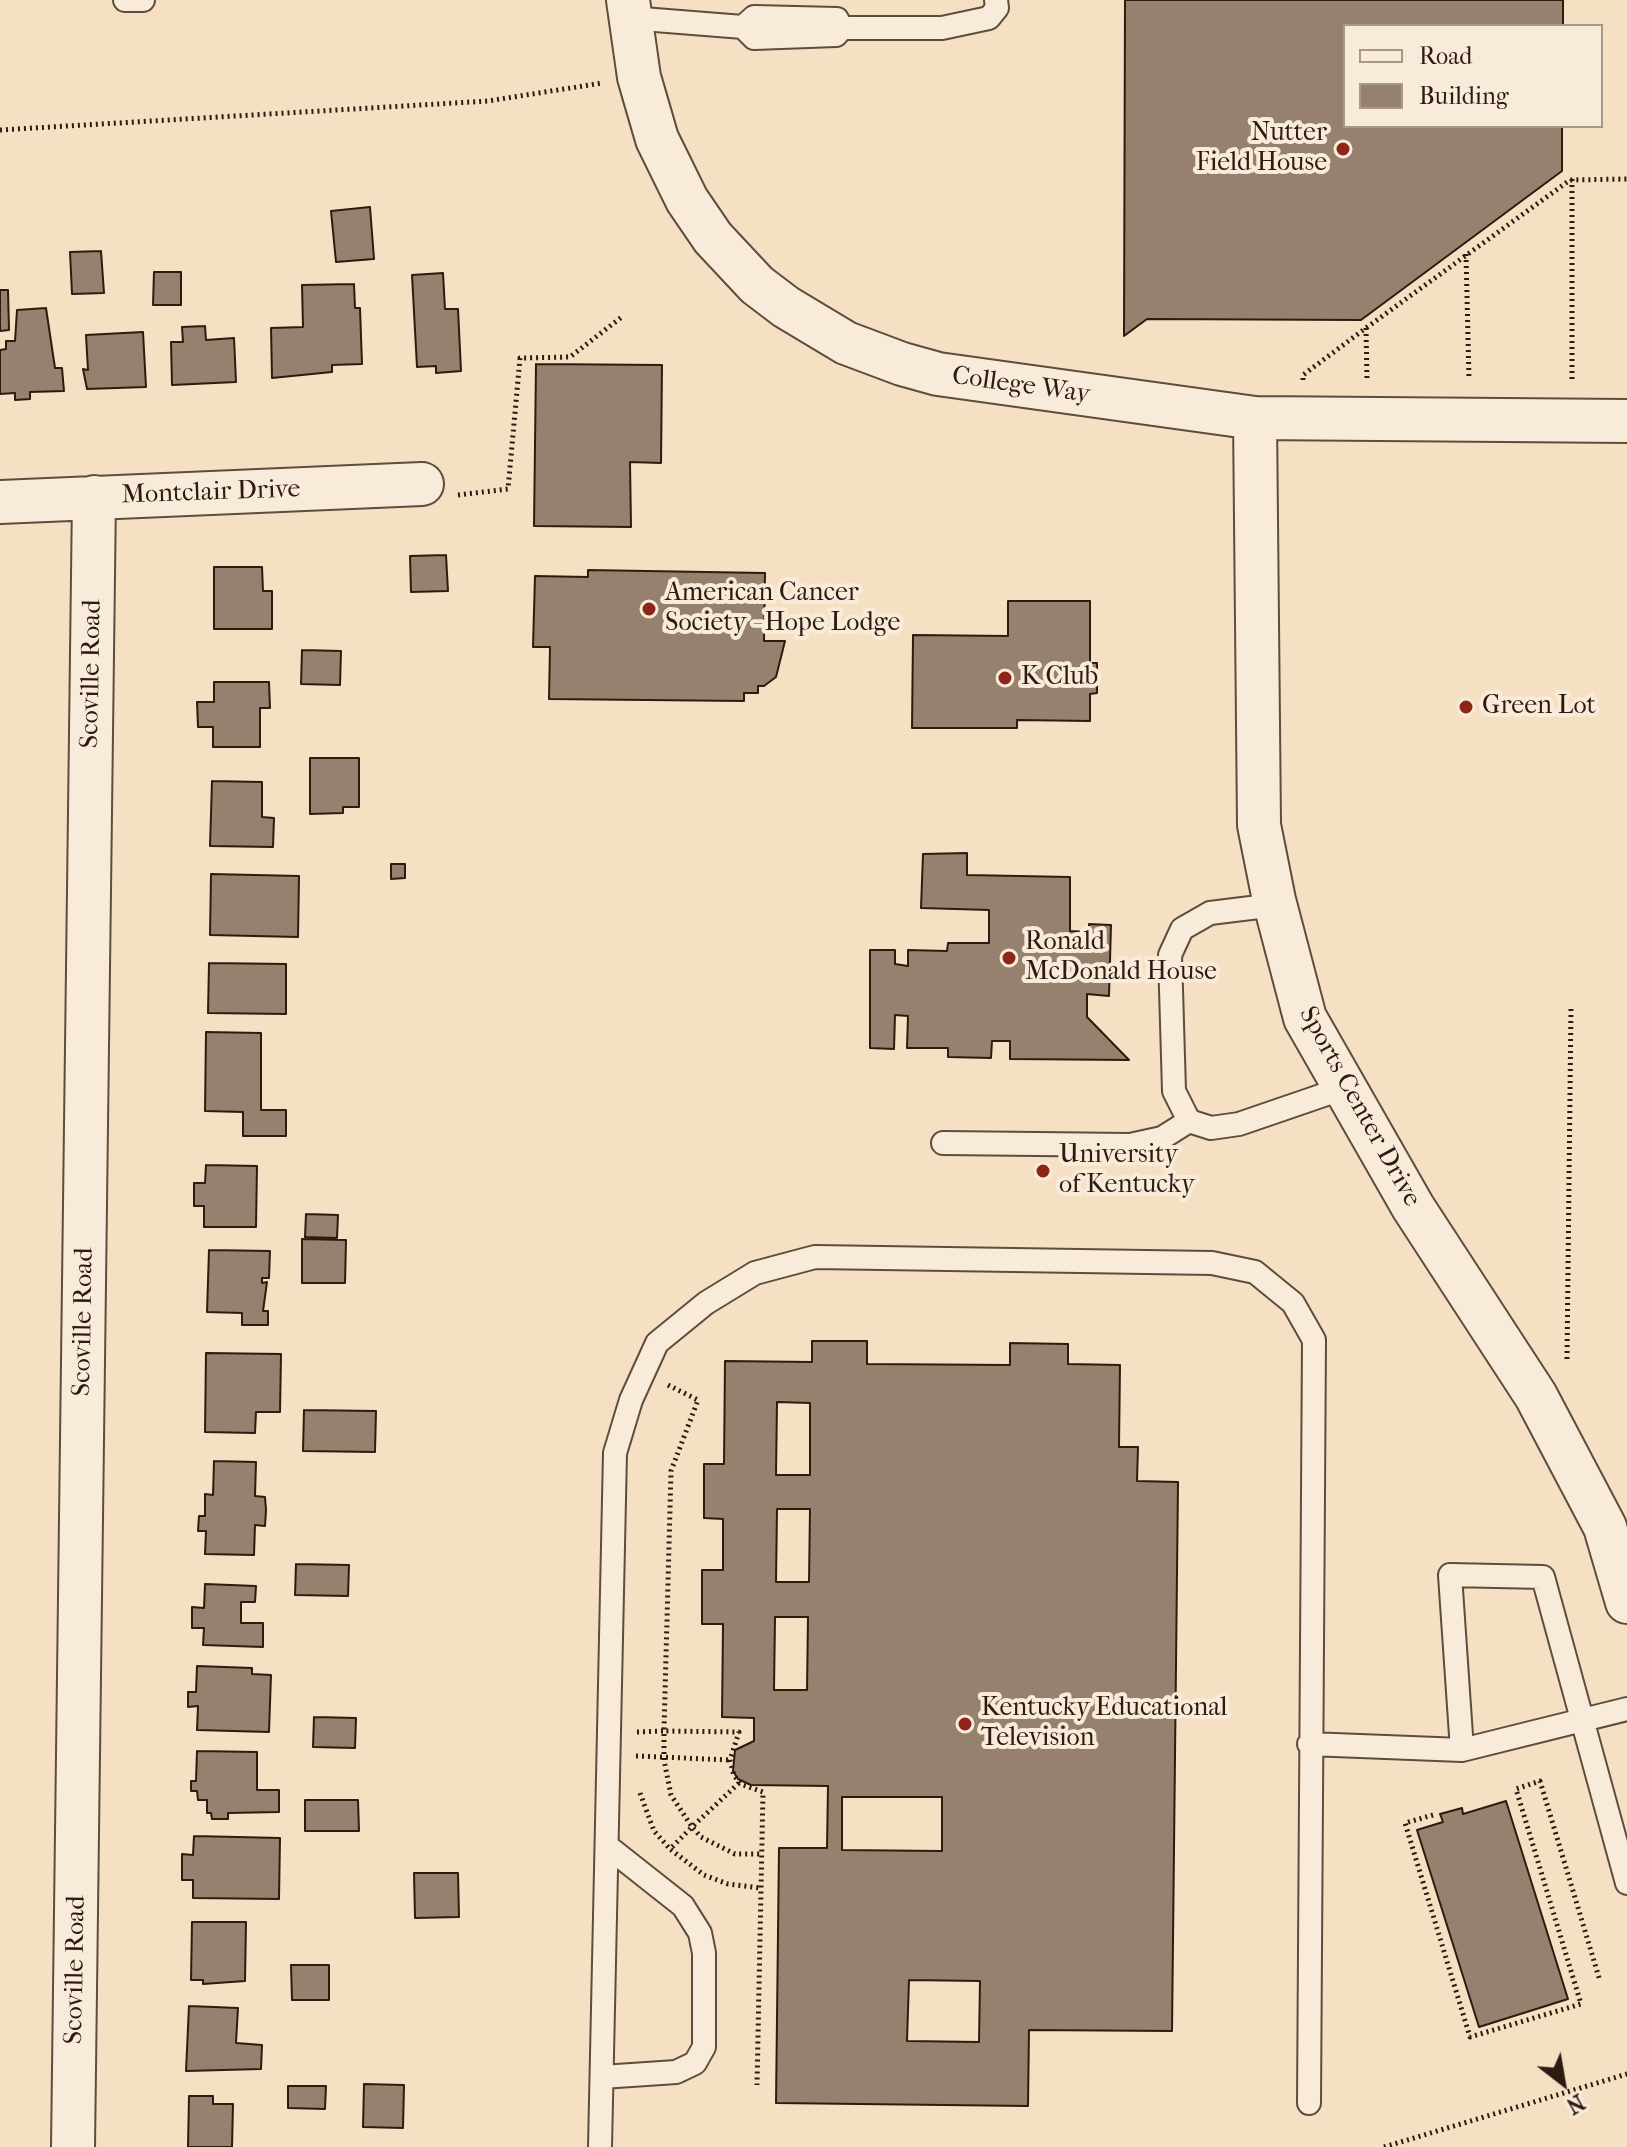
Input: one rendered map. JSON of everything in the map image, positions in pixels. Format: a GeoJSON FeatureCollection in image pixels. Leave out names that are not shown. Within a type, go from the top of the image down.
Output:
{"type":"FeatureCollection","features":[{"type":"Feature","properties":{"kind":"street","name":"College Way"},"geometry":{"type":"LineString","coordinates":[[629,9],[639,77],[667,162],[713,238],[757,285],[846,343],[938,374],[1255,418],[1627,421]]}},
{"type":"Feature","properties":{"kind":"street","name":"Sports Center Drive"},"geometry":{"type":"LineString","coordinates":[[1255,418],[1259,825],[1275,905],[1305,1018],[1413,1207],[1536,1396],[1605,1527],[1627,1602]]}},
{"type":"Feature","properties":{"kind":"street","name":"Montclair Drive"},"geometry":{"type":"LineString","coordinates":[[0,502],[94,497],[437,490]]}},
{"type":"Feature","properties":{"kind":"street","name":"Scoville Road"},"geometry":{"type":"LineString","coordinates":[[73,2147],[94,497]]}},
{"type":"Feature","properties":{"kind":"lane"},"geometry":{"type":"LineString","coordinates":[[125,0],[143,0]]}},
{"type":"Feature","properties":{"kind":"lane"},"geometry":{"type":"LineString","coordinates":[[629,9],[743,27],[754,17],[837,19],[842,28],[942,28],[989,18],[997,8],[996,0]]}},
{"type":"Feature","properties":{"kind":"lane"},"geometry":{"type":"LineString","coordinates":[[1275,905],[1210,913],[1182,929],[1170,955],[1174,1091],[1189,1121],[1211,1128],[1239,1124],[1344,1088]]}},
{"type":"Feature","properties":{"kind":"lane"},"geometry":{"type":"LineString","coordinates":[[943,1143],[1130,1145],[1162,1138],[1189,1121]]}},
{"type":"Feature","properties":{"kind":"lane"},"geometry":{"type":"LineString","coordinates":[[600,2147],[615,1453],[631,1400],[657,1343],[706,1303],[755,1273],[815,1257],[1212,1263],[1255,1272],[1293,1303],[1314,1340],[1309,2103]]}},
{"type":"Feature","properties":{"kind":"lane"},"geometry":{"type":"LineString","coordinates":[[1462,1750],[1450,1575],[1543,1577],[1627,1883]]}},
{"type":"Feature","properties":{"kind":"lane"},"geometry":{"type":"LineString","coordinates":[[1309,1744],[1462,1750],[1627,1709]]}},
{"type":"Feature","properties":{"kind":"lane"},"geometry":{"type":"LineString","coordinates":[[602,2077],[676,2072],[695,2063],[704,2047],[704,1953],[700,1933],[683,1906],[607,1846]]}},
{"type":"Feature","properties":{"kind":"path"},"geometry":{"type":"LineString","coordinates":[[0,130],[488,101],[639,77]]}},
{"type":"Feature","properties":{"kind":"path"},"geometry":{"type":"LineString","coordinates":[[1572,179],[1572,390]]}},
{"type":"Feature","properties":{"kind":"path"},"geometry":{"type":"LineString","coordinates":[[1302,389],[1303,375],[1572,179],[1627,179]]}},
{"type":"Feature","properties":{"kind":"path"},"geometry":{"type":"LineString","coordinates":[[1466,254],[1469,389]]}},
{"type":"Feature","properties":{"kind":"path"},"geometry":{"type":"LineString","coordinates":[[437,490],[508,489],[520,358],[570,357],[623,316]]}},
{"type":"Feature","properties":{"kind":"path"},"geometry":{"type":"LineString","coordinates":[[1366,328],[1368,389]]}},
{"type":"Feature","properties":{"kind":"path"},"geometry":{"type":"LineString","coordinates":[[1567,1359],[1571,1006]]}},
{"type":"Feature","properties":{"kind":"path"},"geometry":{"type":"LineString","coordinates":[[645,1370],[698,1400],[671,1471],[667,1514],[664,1756],[671,1795],[701,1837],[735,1854],[761,1854]]}},
{"type":"Feature","properties":{"kind":"path"},"geometry":{"type":"LineString","coordinates":[[635,1768],[638,1731],[739,1732],[730,1760],[739,1783],[763,1792],[757,2085]]}},
{"type":"Feature","properties":{"kind":"path"},"geometry":{"type":"LineString","coordinates":[[635,1756],[730,1760]]}},
{"type":"Feature","properties":{"kind":"path"},"geometry":{"type":"LineString","coordinates":[[1433,1815],[1405,1823],[1470,2037],[1581,2004],[1516,1789],[1540,1781],[1600,1981]]}},
{"type":"Feature","properties":{"kind":"path"},"geometry":{"type":"LineString","coordinates":[[670,1849],[739,1783]]}},
{"type":"Feature","properties":{"kind":"path"},"geometry":{"type":"LineString","coordinates":[[638,1788],[654,1831],[670,1849],[704,1875],[728,1884],[761,1888]]}},
{"type":"Feature","properties":{"kind":"path"},"geometry":{"type":"LineString","coordinates":[[1384,2147],[1627,2074]]}},
{"type":"Feature","properties":{"kind":"building","name":"Nutter Field House"},"geometry":{"type":"Polygon","coordinates":[[[1125,0],[1563,0],[1563,24],[1343,24],[1343,128],[1562,128],[1562,171],[1361,320],[1147,319],[1124,336],[1125,0]]]}},
{"type":"Feature","properties":{"kind":"building"},"geometry":{"type":"Polygon","coordinates":[[[370,207],[374,259],[336,262],[331,211],[370,207]]]}},
{"type":"Feature","properties":{"kind":"building"},"geometry":{"type":"Polygon","coordinates":[[[101,251],[104,293],[72,294],[70,252],[101,251]]]}},
{"type":"Feature","properties":{"kind":"building"},"geometry":{"type":"Polygon","coordinates":[[[154,272],[181,272],[181,305],[153,305],[154,272]]]}},
{"type":"Feature","properties":{"kind":"building"},"geometry":{"type":"Polygon","coordinates":[[[443,273],[445,309],[458,309],[461,371],[436,373],[436,366],[417,367],[412,275],[443,273]]]}},
{"type":"Feature","properties":{"kind":"building"},"geometry":{"type":"Polygon","coordinates":[[[354,284],[355,308],[360,308],[362,364],[332,365],[332,372],[272,378],[271,328],[303,327],[302,285],[354,284]]]}},
{"type":"Feature","properties":{"kind":"building"},"geometry":{"type":"Polygon","coordinates":[[[0,290],[8,290],[9,330],[0,331],[0,290]]]}},
{"type":"Feature","properties":{"kind":"building"},"geometry":{"type":"Polygon","coordinates":[[[46,308],[55,368],[62,368],[64,391],[30,392],[30,399],[15,400],[15,393],[0,394],[0,350],[6,349],[6,341],[15,341],[17,310],[46,308]]]}},
{"type":"Feature","properties":{"kind":"building"},"geometry":{"type":"Polygon","coordinates":[[[205,326],[206,340],[234,338],[236,382],[172,385],[171,342],[183,342],[182,327],[205,326]]]}},
{"type":"Feature","properties":{"kind":"building"},"geometry":{"type":"Polygon","coordinates":[[[143,332],[146,387],[87,389],[83,369],[88,370],[86,335],[143,332]]]}},
{"type":"Feature","properties":{"kind":"building"},"geometry":{"type":"Polygon","coordinates":[[[536,364],[662,365],[661,463],[630,462],[631,527],[534,526],[536,364]]]}},
{"type":"Feature","properties":{"kind":"building"},"geometry":{"type":"Polygon","coordinates":[[[446,555],[448,591],[411,592],[410,556],[446,555]]]}},
{"type":"Feature","properties":{"kind":"building"},"geometry":{"type":"Polygon","coordinates":[[[214,567],[262,567],[263,591],[272,591],[272,629],[214,629],[214,567]]]}},
{"type":"Feature","properties":{"kind":"building","name":"American Cancer Society - Hope Lodge"},"geometry":{"type":"Polygon","coordinates":[[[588,570],[765,573],[764,641],[785,641],[776,677],[764,686],[758,686],[758,693],[744,693],[744,701],[549,699],[550,647],[533,647],[535,576],[588,577],[588,570]]]}},
{"type":"Feature","properties":{"kind":"building","name":"K Club"},"geometry":{"type":"Polygon","coordinates":[[[1008,601],[1090,601],[1090,663],[1097,663],[1097,693],[1090,694],[1090,721],[1017,720],[1017,728],[912,728],[913,635],[1008,636],[1008,601]]]}},
{"type":"Feature","properties":{"kind":"building"},"geometry":{"type":"Polygon","coordinates":[[[302,650],[341,651],[340,685],[301,684],[302,650]]]}},
{"type":"Feature","properties":{"kind":"building"},"geometry":{"type":"Polygon","coordinates":[[[214,682],[269,682],[270,708],[260,708],[260,747],[213,747],[213,727],[198,727],[197,702],[214,702],[214,682]]]}},
{"type":"Feature","properties":{"kind":"building"},"geometry":{"type":"Polygon","coordinates":[[[310,758],[359,758],[359,807],[343,807],[343,813],[310,814],[310,758]]]}},
{"type":"Feature","properties":{"kind":"building"},"geometry":{"type":"Polygon","coordinates":[[[212,781],[262,782],[262,817],[274,818],[273,847],[210,846],[212,781]]]}},
{"type":"Feature","properties":{"kind":"building","name":"Ronald McDonald House"},"geometry":{"type":"Polygon","coordinates":[[[967,853],[967,875],[1070,877],[1070,931],[1089,932],[1089,924],[1111,925],[1109,996],[1087,994],[1087,1017],[1129,1060],[1010,1059],[1010,1041],[992,1041],[991,1058],[948,1057],[948,1048],[907,1048],[908,1016],[895,1015],[894,1049],[870,1048],[870,950],[895,950],[895,964],[908,966],[908,950],[947,951],[948,943],[989,943],[989,910],[921,908],[923,854],[967,853]]]}},
{"type":"Feature","properties":{"kind":"building"},"geometry":{"type":"Polygon","coordinates":[[[391,864],[405,864],[405,878],[391,879],[391,864]]]}},
{"type":"Feature","properties":{"kind":"building"},"geometry":{"type":"Polygon","coordinates":[[[211,874],[299,876],[298,937],[210,935],[211,874]]]}},
{"type":"Feature","properties":{"kind":"building"},"geometry":{"type":"Polygon","coordinates":[[[209,963],[286,964],[286,1014],[208,1013],[209,963]]]}},
{"type":"Feature","properties":{"kind":"building"},"geometry":{"type":"Polygon","coordinates":[[[206,1032],[261,1033],[261,1110],[286,1110],[286,1136],[243,1136],[243,1112],[205,1111],[206,1032]]]}},
{"type":"Feature","properties":{"kind":"building"},"geometry":{"type":"Polygon","coordinates":[[[206,1165],[257,1166],[256,1227],[204,1227],[204,1206],[194,1206],[194,1183],[205,1183],[206,1165]]]}},
{"type":"Feature","properties":{"kind":"building"},"geometry":{"type":"Polygon","coordinates":[[[306,1214],[338,1215],[337,1238],[305,1237],[306,1214]]]}},
{"type":"Feature","properties":{"kind":"building"},"geometry":{"type":"Polygon","coordinates":[[[302,1239],[346,1240],[345,1283],[302,1283],[302,1239]]]}},
{"type":"Feature","properties":{"kind":"building"},"geometry":{"type":"Polygon","coordinates":[[[209,1250],[270,1251],[269,1278],[262,1278],[262,1283],[267,1282],[263,1311],[268,1311],[268,1325],[242,1325],[242,1313],[207,1312],[209,1250]]]}},
{"type":"Feature","properties":{"kind":"building","name":"Kentucky Educational Television"},"geometry":{"type":"Polygon","coordinates":[[[812,1341],[867,1341],[867,1364],[1010,1365],[1010,1343],[1068,1344],[1068,1364],[1120,1365],[1119,1447],[1138,1447],[1137,1481],[1178,1482],[1172,2031],[1029,2030],[1028,2106],[776,2103],[779,1848],[827,1848],[828,1786],[751,1785],[738,1779],[733,1771],[735,1750],[754,1741],[754,1718],[722,1717],[723,1624],[702,1624],[702,1570],[723,1570],[723,1519],[704,1518],[704,1464],[724,1464],[725,1361],[812,1362],[812,1341]],[[777,1402],[776,1475],[810,1475],[810,1403],[777,1402]],[[777,1509],[776,1582],[809,1582],[810,1509],[777,1509]],[[775,1617],[774,1690],[807,1690],[808,1617],[775,1617]],[[842,1797],[842,1850],[942,1851],[942,1797],[842,1797]],[[909,1980],[907,2041],[979,2042],[980,1981],[909,1980]]]}},
{"type":"Feature","properties":{"kind":"building"},"geometry":{"type":"Polygon","coordinates":[[[206,1353],[281,1354],[280,1412],[256,1412],[255,1433],[205,1432],[206,1353]]]}},
{"type":"Feature","properties":{"kind":"building"},"geometry":{"type":"Polygon","coordinates":[[[304,1410],[376,1411],[375,1452],[303,1451],[304,1410]]]}},
{"type":"Feature","properties":{"kind":"building"},"geometry":{"type":"Polygon","coordinates":[[[214,1461],[256,1462],[255,1496],[265,1497],[266,1510],[265,1526],[255,1525],[254,1555],[205,1554],[206,1531],[198,1531],[199,1516],[205,1516],[205,1494],[213,1495],[214,1461]]]}},
{"type":"Feature","properties":{"kind":"building"},"geometry":{"type":"Polygon","coordinates":[[[296,1564],[349,1565],[348,1596],[295,1595],[296,1564]]]}},
{"type":"Feature","properties":{"kind":"building"},"geometry":{"type":"Polygon","coordinates":[[[205,1584],[256,1586],[255,1602],[241,1602],[241,1623],[263,1623],[263,1647],[203,1645],[204,1628],[192,1628],[192,1607],[204,1608],[205,1584]]]}},
{"type":"Feature","properties":{"kind":"building"},"geometry":{"type":"Polygon","coordinates":[[[197,1666],[252,1668],[252,1674],[271,1675],[269,1732],[197,1730],[198,1706],[188,1707],[188,1692],[196,1692],[197,1666]]]}},
{"type":"Feature","properties":{"kind":"building"},"geometry":{"type":"Polygon","coordinates":[[[314,1717],[356,1718],[355,1748],[313,1747],[314,1717]]]}},
{"type":"Feature","properties":{"kind":"building"},"geometry":{"type":"Polygon","coordinates":[[[197,1751],[257,1752],[257,1790],[279,1790],[279,1812],[228,1813],[228,1819],[212,1819],[211,1813],[207,1813],[207,1800],[198,1800],[197,1791],[191,1791],[191,1781],[196,1781],[197,1751]]]}},
{"type":"Feature","properties":{"kind":"building"},"geometry":{"type":"Polygon","coordinates":[[[305,1800],[358,1800],[359,1831],[305,1831],[305,1800]]]}},
{"type":"Feature","properties":{"kind":"building"},"geometry":{"type":"Polygon","coordinates":[[[1506,1801],[1568,1999],[1479,2027],[1417,1830],[1443,1822],[1440,1814],[1462,1808],[1463,1814],[1506,1801]]]}},
{"type":"Feature","properties":{"kind":"building"},"geometry":{"type":"Polygon","coordinates":[[[194,1836],[280,1838],[279,1899],[193,1898],[193,1880],[182,1880],[182,1854],[193,1855],[194,1836]]]}},
{"type":"Feature","properties":{"kind":"building"},"geometry":{"type":"Polygon","coordinates":[[[414,1873],[458,1873],[459,1917],[415,1918],[414,1873]]]}},
{"type":"Feature","properties":{"kind":"building"},"geometry":{"type":"Polygon","coordinates":[[[192,1922],[246,1922],[245,1981],[203,1984],[203,1980],[191,1980],[192,1922]]]}},
{"type":"Feature","properties":{"kind":"building"},"geometry":{"type":"Polygon","coordinates":[[[291,1965],[329,1965],[329,2000],[292,2000],[291,1965]]]}},
{"type":"Feature","properties":{"kind":"building"},"geometry":{"type":"Polygon","coordinates":[[[189,2006],[238,2008],[236,2043],[262,2045],[261,2069],[186,2071],[189,2006]]]}},
{"type":"Feature","properties":{"kind":"building"},"geometry":{"type":"Polygon","coordinates":[[[364,2084],[404,2085],[403,2128],[363,2127],[364,2084]]]}},
{"type":"Feature","properties":{"kind":"building"},"geometry":{"type":"Polygon","coordinates":[[[288,2086],[326,2086],[325,2109],[288,2108],[288,2086]]]}},
{"type":"Feature","properties":{"kind":"building"},"geometry":{"type":"Polygon","coordinates":[[[189,2096],[213,2096],[213,2104],[233,2104],[232,2147],[188,2147],[189,2096]]]}},
{"type":"Feature","properties":{"kind":"place","name":"Nutter Field House"},"geometry":{"type":"Point","coordinates":[1343,149]}},
{"type":"Feature","properties":{"kind":"place","name":"American Cancer Society - Hope Lodge"},"geometry":{"type":"Point","coordinates":[649,609]}},
{"type":"Feature","properties":{"kind":"place","name":"K Club"},"geometry":{"type":"Point","coordinates":[1005,678]}},
{"type":"Feature","properties":{"kind":"place","name":"Green Lot"},"geometry":{"type":"Point","coordinates":[1466,707]}},
{"type":"Feature","properties":{"kind":"place","name":"Ronald McDonald House"},"geometry":{"type":"Point","coordinates":[1009,958]}},
{"type":"Feature","properties":{"kind":"place","name":"University of Kentucky"},"geometry":{"type":"Point","coordinates":[1043,1171]}},
{"type":"Feature","properties":{"kind":"place","name":"Kentucky Educational Television"},"geometry":{"type":"Point","coordinates":[965,1724]}}]}
